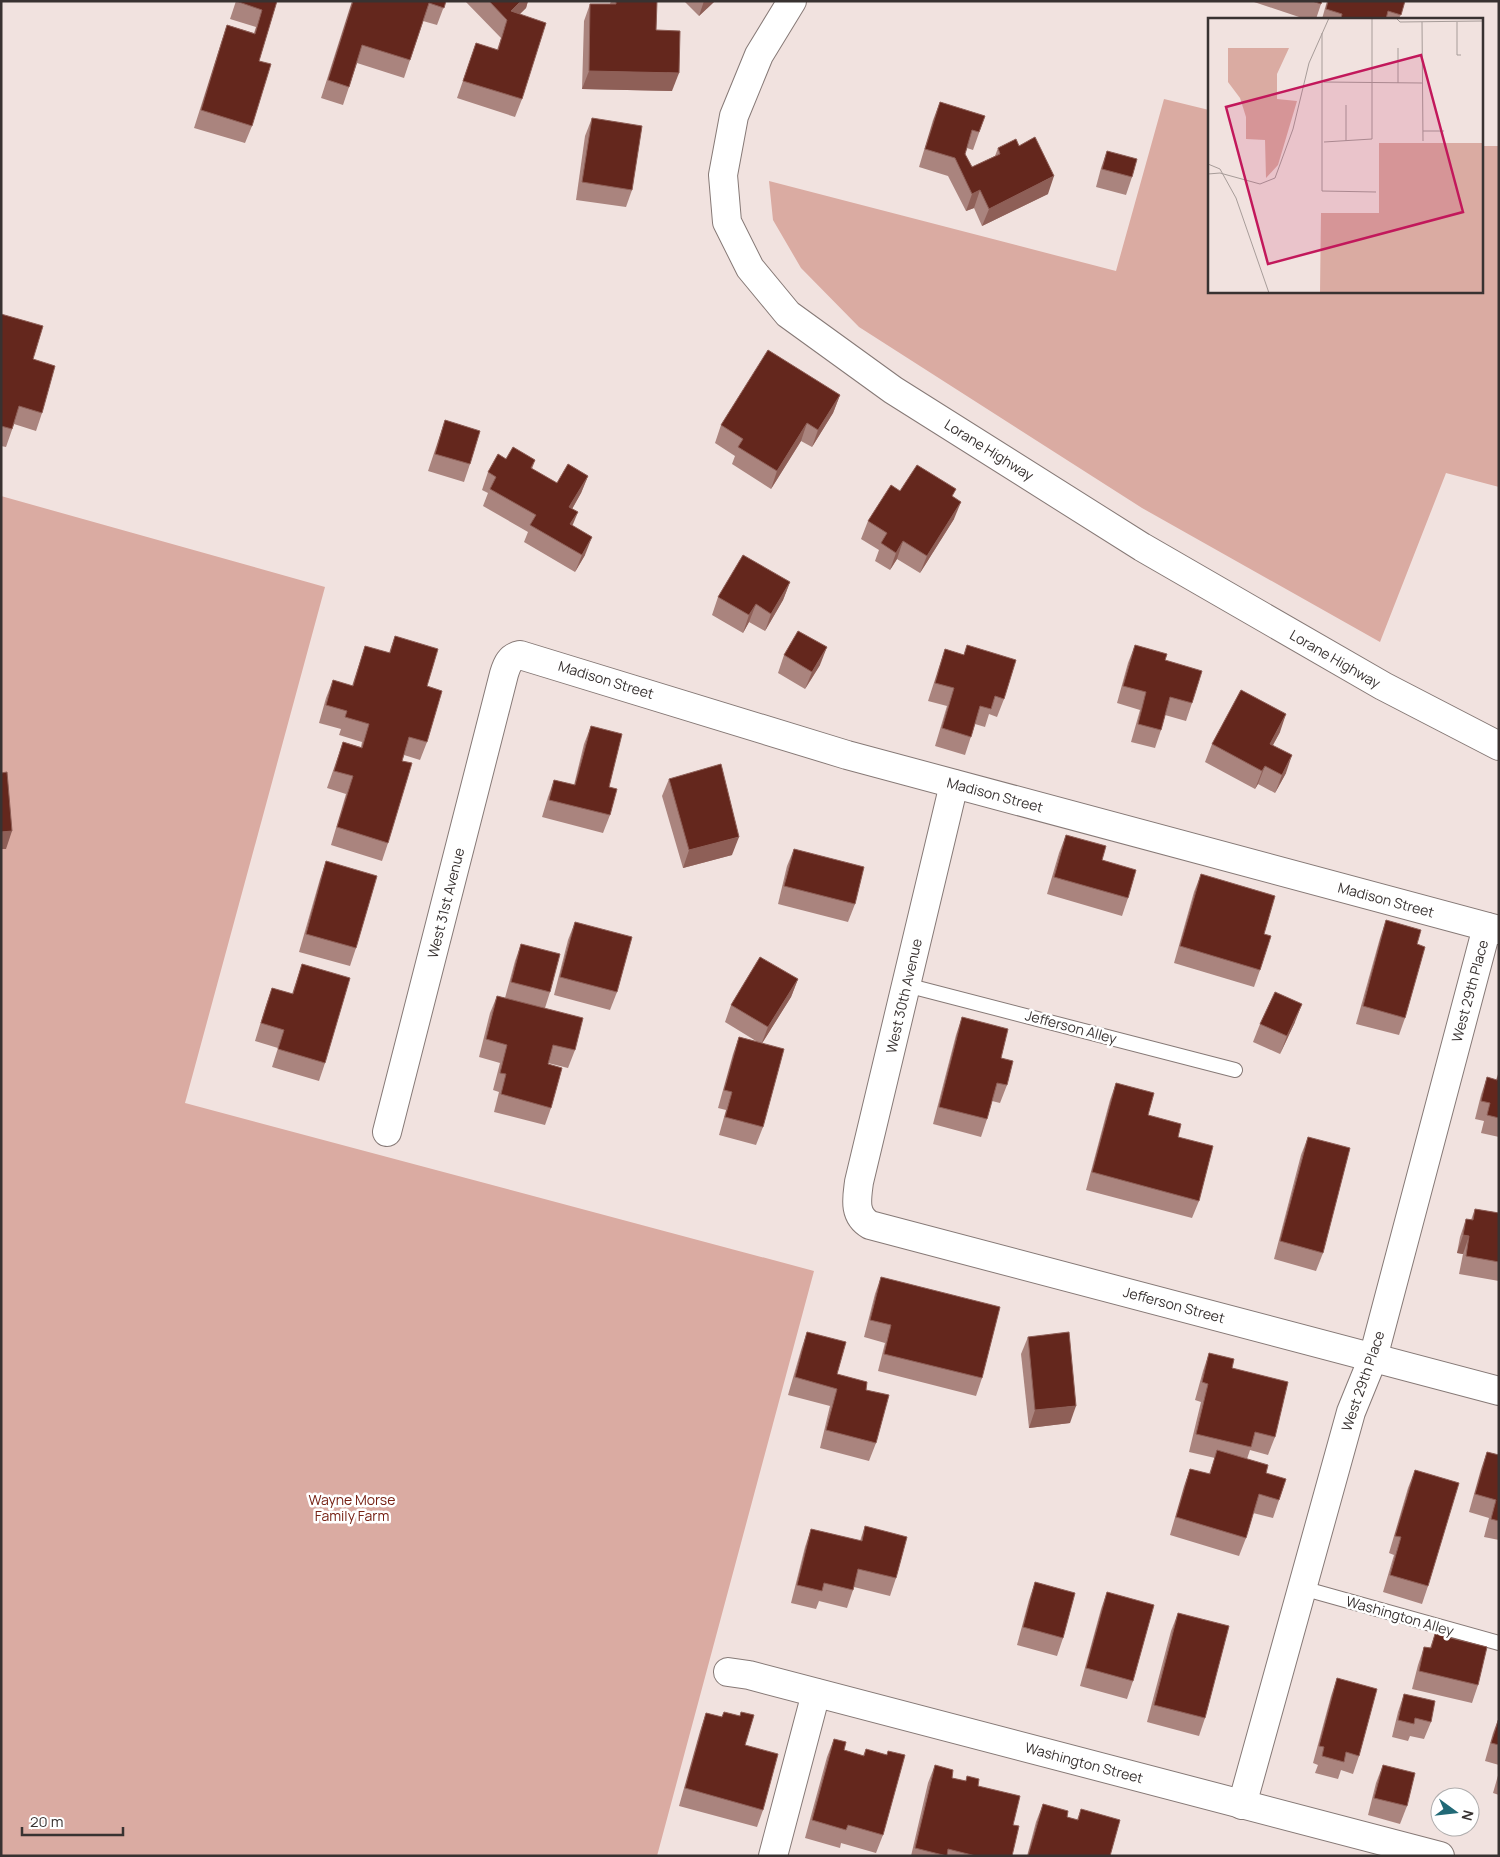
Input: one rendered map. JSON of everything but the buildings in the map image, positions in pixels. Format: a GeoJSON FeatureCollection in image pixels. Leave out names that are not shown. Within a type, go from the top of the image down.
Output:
{"type":"FeatureCollection","features":[{"type":"Feature","properties":{"kind":"street","name":"Lorane Highway"},"geometry":{"type":"LineString","coordinates":[[792,1],[759,55],[734,116],[723,175],[727,222],[750,268],[788,314],[893,390],[1142,546],[1382,686],[1499,746]]}},
{"type":"Feature","properties":{"kind":"street","name":"Madison Street"},"geometry":{"type":"LineString","coordinates":[[504,674],[507,664],[514,656],[527,656],[847,755],[1493,928]]}},
{"type":"Feature","properties":{"kind":"street","name":"West 31st Avenue"},"geometry":{"type":"LineString","coordinates":[[387,1132],[504,674]]}},
{"type":"Feature","properties":{"kind":"street","name":"West 30th Avenue"},"geometry":{"type":"LineString","coordinates":[[857,1208],[860,1182],[954,784]]}},
{"type":"Feature","properties":{"kind":"street","name":"West 29th Place"},"geometry":{"type":"LineString","coordinates":[[1242,1805],[1351,1412],[1373,1358],[1493,928]]}},
{"type":"Feature","properties":{"kind":"street","name":"Jefferson Street"},"geometry":{"type":"LineString","coordinates":[[857,1208],[860,1216],[870,1225],[1499,1391]]}},
{"type":"Feature","properties":{"kind":"street","name":"Washington Street"},"geometry":{"type":"LineString","coordinates":[[728,1672],[750,1675],[816,1692],[1440,1856]]}},
{"type":"Feature","properties":{"kind":"street"},"geometry":{"type":"LineString","coordinates":[[773,1856],[816,1692]]}},
{"type":"Feature","properties":{"kind":"lane","name":"Jefferson Alley"},"geometry":{"type":"LineString","coordinates":[[906,985],[1235,1070]]}},
{"type":"Feature","properties":{"kind":"lane","name":"Washington Alley"},"geometry":{"type":"LineString","coordinates":[[1302,1588],[1499,1643]]}},
{"type":"Feature","properties":{"kind":"green space"},"geometry":{"type":"Polygon","coordinates":[[[1164,99],[1208,110],[1208,292],[1482,292],[1482,146],[1499,146],[1499,487],[1446,473],[1380,642],[1142,508],[859,327],[801,268],[773,220],[769,181],[1116,271],[1164,99]]]}},
{"type":"Feature","properties":{"kind":"green space","name":"Wayne Morse Family Farm"},"geometry":{"type":"Polygon","coordinates":[[[1,496],[325,587],[185,1103],[814,1271],[657,1856],[1,1856],[1,496]]]}}]}
